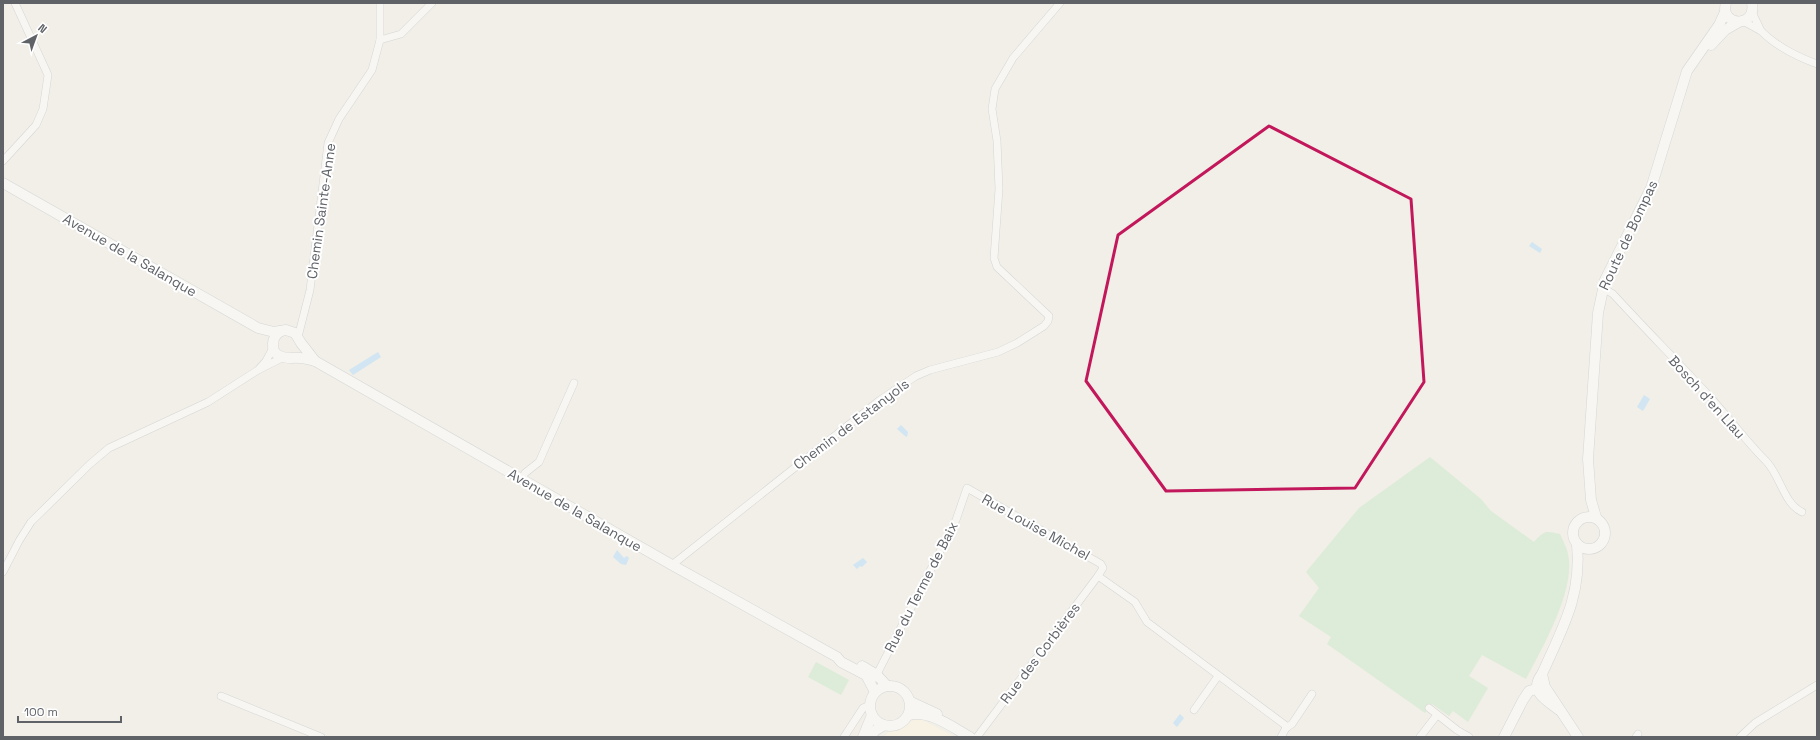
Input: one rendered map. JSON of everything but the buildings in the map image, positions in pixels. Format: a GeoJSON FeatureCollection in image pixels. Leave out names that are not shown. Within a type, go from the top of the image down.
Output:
{"type":"FeatureCollection","features":[{"type":"Feature","properties":{"kind":"main road","name":"Route de Bompas"},"geometry":{"type":"LineString","coordinates":[[1596,517],[1591,500],[1588,459],[1598,313],[1603,288],[1614,260],[1651,188],[1687,71],[1719,25],[1726,7]]}},
{"type":"Feature","properties":{"kind":"main road"},"geometry":{"type":"LineString","coordinates":[[1726,7],[1731,19],[1741,21]]}},
{"type":"Feature","properties":{"kind":"main road","name":"Route de Bompas"},"geometry":{"type":"LineString","coordinates":[[1680,92],[1707,50],[1725,30],[1747,19],[1752,7]]}},
{"type":"Feature","properties":{"kind":"main road","name":"Avenue de la Salanque"},"geometry":{"type":"LineString","coordinates":[[3,183],[258,328],[274,332],[284,331]]}},
{"type":"Feature","properties":{"kind":"main road","name":"Avenue de la Salanque"},"geometry":{"type":"LineString","coordinates":[[258,328],[273,347]]}},
{"type":"Feature","properties":{"kind":"main road"},"geometry":{"type":"LineString","coordinates":[[284,331],[295,333],[315,360],[278,356],[273,347],[274,337],[284,331]]}},
{"type":"Feature","properties":{"kind":"main road"},"geometry":{"type":"LineString","coordinates":[[287,358],[299,352],[300,340]]}},
{"type":"Feature","properties":{"kind":"main road","name":"Avenue de la Salanque"},"geometry":{"type":"LineString","coordinates":[[315,360],[672,565],[837,657],[855,663],[874,683]]}},
{"type":"Feature","properties":{"kind":"main road","name":"Route de Bompas"},"geometry":{"type":"LineString","coordinates":[[1585,516],[1591,500]]}},
{"type":"Feature","properties":{"kind":"main road"},"geometry":{"type":"LineString","coordinates":[[1541,692],[1542,674],[1573,602],[1579,561],[1577,544],[1573,531],[1575,524],[1579,519],[1585,516],[1596,517],[1605,526],[1606,533],[1604,539],[1596,548],[1587,549],[1577,544]]}},
{"type":"Feature","properties":{"kind":"main road"},"geometry":{"type":"LineString","coordinates":[[1579,561],[1587,549]]}},
{"type":"Feature","properties":{"kind":"main road"},"geometry":{"type":"LineString","coordinates":[[874,683],[899,687],[908,696],[911,702],[909,715],[905,721],[897,725],[884,725],[879,723],[872,715],[870,705],[874,683]]}},
{"type":"Feature","properties":{"kind":"main road"},"geometry":{"type":"LineString","coordinates":[[1504,737],[1520,709],[1523,700],[1529,692],[1541,692],[1560,710],[1578,737]]}},
{"type":"Feature","properties":{"kind":"main road"},"geometry":{"type":"LineString","coordinates":[[1520,709],[1532,695],[1541,692]]}},
{"type":"Feature","properties":{"kind":"main road"},"geometry":{"type":"LineString","coordinates":[[911,702],[932,710],[956,729]]}},
{"type":"Feature","properties":{"kind":"main road"},"geometry":{"type":"LineString","coordinates":[[909,715],[916,713],[927,715],[970,737]]}},
{"type":"Feature","properties":{"kind":"main road"},"geometry":{"type":"LineString","coordinates":[[863,737],[872,715]]}},
{"type":"Feature","properties":{"kind":"main road"},"geometry":{"type":"LineString","coordinates":[[869,737],[884,725]]}},
{"type":"Feature","properties":{"kind":"street"},"geometry":{"type":"LineString","coordinates":[[3,161],[36,125],[43,109],[48,74],[15,3]]}},
{"type":"Feature","properties":{"kind":"street","name":"Chemin Sainte-Anne"},"geometry":{"type":"LineString","coordinates":[[300,340],[303,316],[310,290],[328,143],[339,119],[372,70],[380,40],[380,3]]}},
{"type":"Feature","properties":{"kind":"street"},"geometry":{"type":"LineString","coordinates":[[380,40],[401,34],[432,3]]}},
{"type":"Feature","properties":{"kind":"street","name":"Chemin de Estanyols"},"geometry":{"type":"LineString","coordinates":[[672,565],[851,422],[880,400],[916,376],[930,370],[998,352],[1037,331],[1048,321],[1048,316],[997,267],[994,258],[999,189],[997,141],[992,109],[995,89],[1013,58],[1060,3]]}},
{"type":"Feature","properties":{"kind":"street"},"geometry":{"type":"LineString","coordinates":[[1752,7],[1761,31]]}},
{"type":"Feature","properties":{"kind":"street"},"geometry":{"type":"LineString","coordinates":[[1741,21],[1761,31],[1778,46],[1801,58],[1817,64]]}},
{"type":"Feature","properties":{"kind":"street","name":"Bosch d'en Llau"},"geometry":{"type":"LineString","coordinates":[[1603,288],[1613,294],[1711,398],[1776,474],[1792,507],[1802,512]]}},
{"type":"Feature","properties":{"kind":"street"},"geometry":{"type":"LineString","coordinates":[[284,331],[296,326],[303,316]]}},
{"type":"Feature","properties":{"kind":"street"},"geometry":{"type":"LineString","coordinates":[[258,370],[266,361],[273,347]]}},
{"type":"Feature","properties":{"kind":"street"},"geometry":{"type":"LineString","coordinates":[[3,572],[19,541],[32,522],[90,464],[109,448],[208,402],[258,370],[287,358]]}},
{"type":"Feature","properties":{"kind":"street"},"geometry":{"type":"LineString","coordinates":[[522,479],[525,473],[540,462],[574,383]]}},
{"type":"Feature","properties":{"kind":"street","name":"Rue Louise Michel"},"geometry":{"type":"LineString","coordinates":[[967,488],[1101,564],[1103,568]]}},
{"type":"Feature","properties":{"kind":"street","name":"Rue du Terme de Baix"},"geometry":{"type":"LineString","coordinates":[[874,683],[956,520],[967,488]]}},
{"type":"Feature","properties":{"kind":"street","name":"Rue des Corbières"},"geometry":{"type":"LineString","coordinates":[[977,737],[1103,568]]}},
{"type":"Feature","properties":{"kind":"street"},"geometry":{"type":"LineString","coordinates":[[1098,576],[1135,602],[1147,622],[1285,725],[1286,728]]}},
{"type":"Feature","properties":{"kind":"street"},"geometry":{"type":"LineString","coordinates":[[1194,710],[1218,676]]}},
{"type":"Feature","properties":{"kind":"street"},"geometry":{"type":"LineString","coordinates":[[1740,737],[1756,723],[1817,685]]}},
{"type":"Feature","properties":{"kind":"street"},"geometry":{"type":"LineString","coordinates":[[1281,737],[1286,728],[1292,724],[1312,694]]}},
{"type":"Feature","properties":{"kind":"street"},"geometry":{"type":"LineString","coordinates":[[221,696],[321,737]]}},
{"type":"Feature","properties":{"kind":"street"},"geometry":{"type":"LineString","coordinates":[[844,737],[862,708],[870,705]]}},
{"type":"Feature","properties":{"kind":"street"},"geometry":{"type":"LineString","coordinates":[[1429,708],[1457,730],[1469,737]]}},
{"type":"Feature","properties":{"kind":"street"},"geometry":{"type":"LineString","coordinates":[[1420,737],[1437,714]]}},
{"type":"Feature","properties":{"kind":"highlighted area"},"geometry":{"type":"Polygon","coordinates":[[[1269,126],[1411,199],[1424,382],[1355,488],[1166,491],[1086,381],[1118,235],[1269,126]]]}},
{"type":"Feature","properties":{"kind":"shaded area"},"geometry":{"type":"Polygon","coordinates":[[[919,718],[955,737],[884,737],[890,730],[919,718]]]}},
{"type":"Feature","properties":{"kind":"green space"},"geometry":{"type":"Polygon","coordinates":[[[1430,457],[1481,499],[1491,511],[1534,542],[1546,532],[1560,534],[1568,554],[1569,568],[1567,584],[1562,601],[1556,618],[1526,679],[1482,655],[1469,676],[1488,688],[1468,722],[1453,711],[1449,716],[1432,704],[1425,713],[1327,644],[1331,637],[1299,616],[1319,588],[1306,572],[1359,508],[1430,457]]]}},
{"type":"Feature","properties":{"kind":"green space"},"geometry":{"type":"Polygon","coordinates":[[[816,662],[849,680],[841,695],[808,677],[816,662]]]}},
{"type":"Feature","properties":{"kind":"water"},"geometry":{"type":"Polygon","coordinates":[[[1532,242],[1542,249],[1540,253],[1529,246],[1532,242]]]}},
{"type":"Feature","properties":{"kind":"water"},"geometry":{"type":"Polygon","coordinates":[[[378,352],[381,357],[353,375],[349,370],[378,352]]]}},
{"type":"Feature","properties":{"kind":"water"},"geometry":{"type":"Polygon","coordinates":[[[1644,395],[1650,399],[1643,411],[1637,407],[1644,395]]]}},
{"type":"Feature","properties":{"kind":"water"},"geometry":{"type":"Polygon","coordinates":[[[901,425],[908,432],[907,437],[897,429],[901,425]]]}},
{"type":"Feature","properties":{"kind":"water"},"geometry":{"type":"Polygon","coordinates":[[[617,550],[624,558],[627,556],[629,558],[626,565],[621,564],[613,557],[617,550]]]}},
{"type":"Feature","properties":{"kind":"water"},"geometry":{"type":"Polygon","coordinates":[[[863,558],[867,562],[862,567],[860,566],[857,569],[853,565],[863,558]]]}},
{"type":"Feature","properties":{"kind":"water"},"geometry":{"type":"Polygon","coordinates":[[[1180,714],[1184,718],[1177,727],[1173,723],[1180,714]]]}}]}
